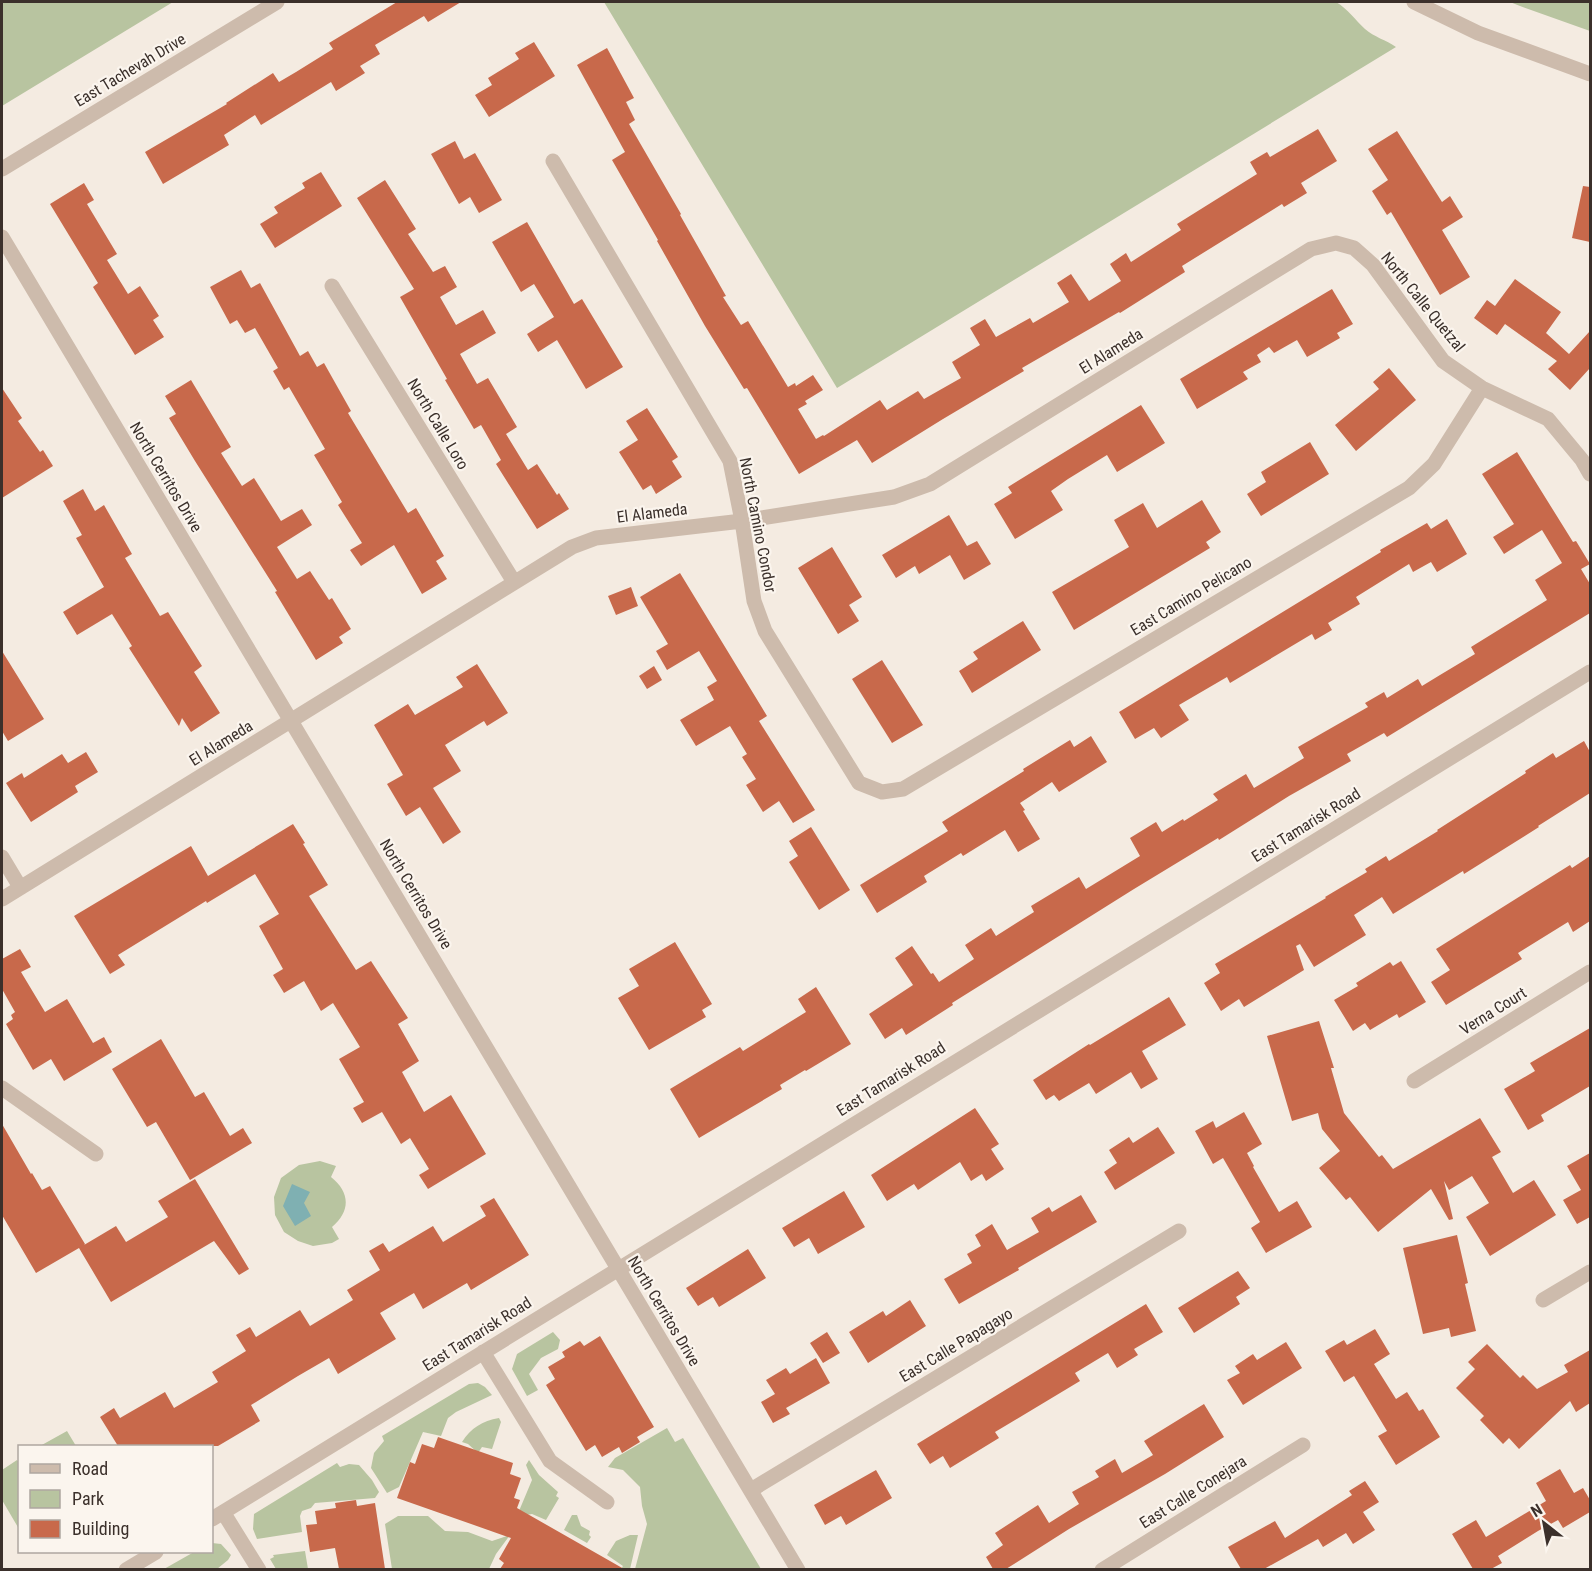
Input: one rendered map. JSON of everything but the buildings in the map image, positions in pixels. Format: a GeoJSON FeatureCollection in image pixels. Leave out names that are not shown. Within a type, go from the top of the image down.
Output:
{"type":"FeatureCollection","features":[{"type":"Feature","properties":{"kind":"street","name":"East Tachevah Drive"},"geometry":{"type":"LineString","coordinates":[[2,169],[277,2]]}},
{"type":"Feature","properties":{"kind":"street"},"geometry":{"type":"LineString","coordinates":[[1414,2],[1478,33],[1590,74]]}},
{"type":"Feature","properties":{"kind":"street","name":"North Camino Condor"},"geometry":{"type":"LineString","coordinates":[[553,161],[730,461],[754,601],[765,631],[859,783],[882,792]]}},
{"type":"Feature","properties":{"kind":"street","name":"North Cerritos Drive"},"geometry":{"type":"LineString","coordinates":[[2,237],[798,1569]]}},
{"type":"Feature","properties":{"kind":"street","name":"El Alameda"},"geometry":{"type":"LineString","coordinates":[[2,899],[572,547],[596,538],[742,521],[894,497],[930,484],[1311,249],[1336,243]]}},
{"type":"Feature","properties":{"kind":"street","name":"North Calle Quetzal"},"geometry":{"type":"LineString","coordinates":[[1336,243],[1354,248],[1373,265],[1443,361],[1482,388],[1548,419],[1582,460],[1590,474]]}},
{"type":"Feature","properties":{"kind":"street","name":"North Calle Loro"},"geometry":{"type":"LineString","coordinates":[[332,286],[514,582]]}},
{"type":"Feature","properties":{"kind":"street","name":"East Camino Pelicano"},"geometry":{"type":"LineString","coordinates":[[882,792],[903,789],[1409,488],[1434,464],[1482,388]]}},
{"type":"Feature","properties":{"kind":"street","name":"East Tamarisk Road"},"geometry":{"type":"LineString","coordinates":[[217,1515],[1590,672]]}},
{"type":"Feature","properties":{"kind":"street"},"geometry":{"type":"LineString","coordinates":[[2,857],[20,887]]}},
{"type":"Feature","properties":{"kind":"street","name":"Verna Court"},"geometry":{"type":"LineString","coordinates":[[1414,1081],[1590,972]]}},
{"type":"Feature","properties":{"kind":"street"},"geometry":{"type":"LineString","coordinates":[[2,1088],[96,1154]]}},
{"type":"Feature","properties":{"kind":"street","name":"East Calle Papagayo"},"geometry":{"type":"LineString","coordinates":[[751,1490],[1179,1230]]}},
{"type":"Feature","properties":{"kind":"street"},"geometry":{"type":"LineString","coordinates":[[1543,1300],[1590,1272]]}},
{"type":"Feature","properties":{"kind":"street"},"geometry":{"type":"LineString","coordinates":[[483,1352],[550,1461],[607,1502]]}},
{"type":"Feature","properties":{"kind":"street","name":"East Calle Conejara"},"geometry":{"type":"LineString","coordinates":[[1102,1569],[1303,1445]]}},
{"type":"Feature","properties":{"kind":"street"},"geometry":{"type":"LineString","coordinates":[[217,1515],[259,1569]]}},
{"type":"Feature","properties":{"kind":"street"},"geometry":{"type":"LineString","coordinates":[[126,1569],[153,1553]]}},
{"type":"Feature","properties":{"kind":"green space"},"geometry":{"type":"Polygon","coordinates":[[[2,2],[173,2],[2,106],[2,2]]]}},
{"type":"Feature","properties":{"kind":"green space"},"geometry":{"type":"Polygon","coordinates":[[[604,2],[1336,2],[1369,32],[1396,47],[837,388],[604,2]]]}},
{"type":"Feature","properties":{"kind":"green space"},"geometry":{"type":"Polygon","coordinates":[[[1510,2],[1590,2],[1590,31],[1520,6],[1510,2]]]}},
{"type":"Feature","properties":{"kind":"green space"},"geometry":{"type":"Polygon","coordinates":[[[320,1161],[336,1166],[331,1177],[342,1189],[346,1202],[343,1215],[332,1227],[339,1239],[332,1243],[313,1246],[298,1241],[284,1232],[275,1215],[274,1197],[281,1178],[299,1165],[320,1161]]]}},
{"type":"Feature","properties":{"kind":"green space"},"geometry":{"type":"Polygon","coordinates":[[[553,1332],[560,1340],[558,1349],[541,1358],[529,1374],[538,1390],[527,1396],[512,1369],[517,1354],[553,1332]]]}},
{"type":"Feature","properties":{"kind":"green space"},"geometry":{"type":"Polygon","coordinates":[[[478,1383],[492,1395],[448,1418],[441,1436],[423,1432],[399,1487],[387,1493],[371,1468],[374,1453],[384,1441],[382,1436],[469,1384],[478,1383]]]}},
{"type":"Feature","properties":{"kind":"green space"},"geometry":{"type":"Polygon","coordinates":[[[499,1418],[501,1422],[492,1449],[482,1447],[478,1453],[462,1442],[478,1426],[499,1418]]]}},
{"type":"Feature","properties":{"kind":"green space"},"geometry":{"type":"Polygon","coordinates":[[[667,1428],[675,1442],[683,1438],[761,1569],[635,1569],[647,1524],[640,1487],[623,1470],[608,1467],[615,1458],[667,1428]]]}},
{"type":"Feature","properties":{"kind":"green space"},"geometry":{"type":"Polygon","coordinates":[[[67,1431],[75,1445],[42,1445],[67,1431]]]}},
{"type":"Feature","properties":{"kind":"green space"},"geometry":{"type":"Polygon","coordinates":[[[529,1460],[539,1475],[558,1492],[556,1496],[559,1498],[546,1520],[519,1511],[532,1480],[526,1465],[529,1460]]]}},
{"type":"Feature","properties":{"kind":"green space"},"geometry":{"type":"Polygon","coordinates":[[[18,1461],[18,1527],[2,1500],[2,1470],[18,1461]]]}},
{"type":"Feature","properties":{"kind":"green space"},"geometry":{"type":"Polygon","coordinates":[[[337,1463],[340,1467],[349,1464],[359,1465],[379,1492],[375,1498],[315,1503],[311,1508],[302,1511],[300,1516],[302,1532],[257,1539],[253,1529],[254,1514],[337,1463]]]}},
{"type":"Feature","properties":{"kind":"green space"},"geometry":{"type":"Polygon","coordinates":[[[572,1515],[577,1515],[581,1526],[590,1531],[591,1537],[587,1543],[564,1530],[572,1515]]]}},
{"type":"Feature","properties":{"kind":"green space"},"geometry":{"type":"Polygon","coordinates":[[[398,1516],[428,1516],[445,1531],[468,1532],[492,1541],[510,1535],[496,1554],[489,1569],[392,1569],[385,1524],[398,1516]]]}},
{"type":"Feature","properties":{"kind":"green space"},"geometry":{"type":"Polygon","coordinates":[[[630,1535],[638,1535],[630,1569],[621,1569],[623,1566],[607,1555],[616,1541],[630,1535]]]}},
{"type":"Feature","properties":{"kind":"green space"},"geometry":{"type":"Polygon","coordinates":[[[213,1543],[221,1544],[231,1555],[217,1569],[164,1569],[192,1553],[213,1553],[213,1543]]]}},
{"type":"Feature","properties":{"kind":"green space"},"geometry":{"type":"Polygon","coordinates":[[[305,1551],[308,1569],[276,1569],[270,1559],[274,1557],[273,1555],[305,1551]]]}},
{"type":"Feature","properties":{"kind":"water"},"geometry":{"type":"Polygon","coordinates":[[[292,1184],[310,1192],[304,1203],[311,1216],[295,1226],[283,1206],[292,1184]]]}}]}
